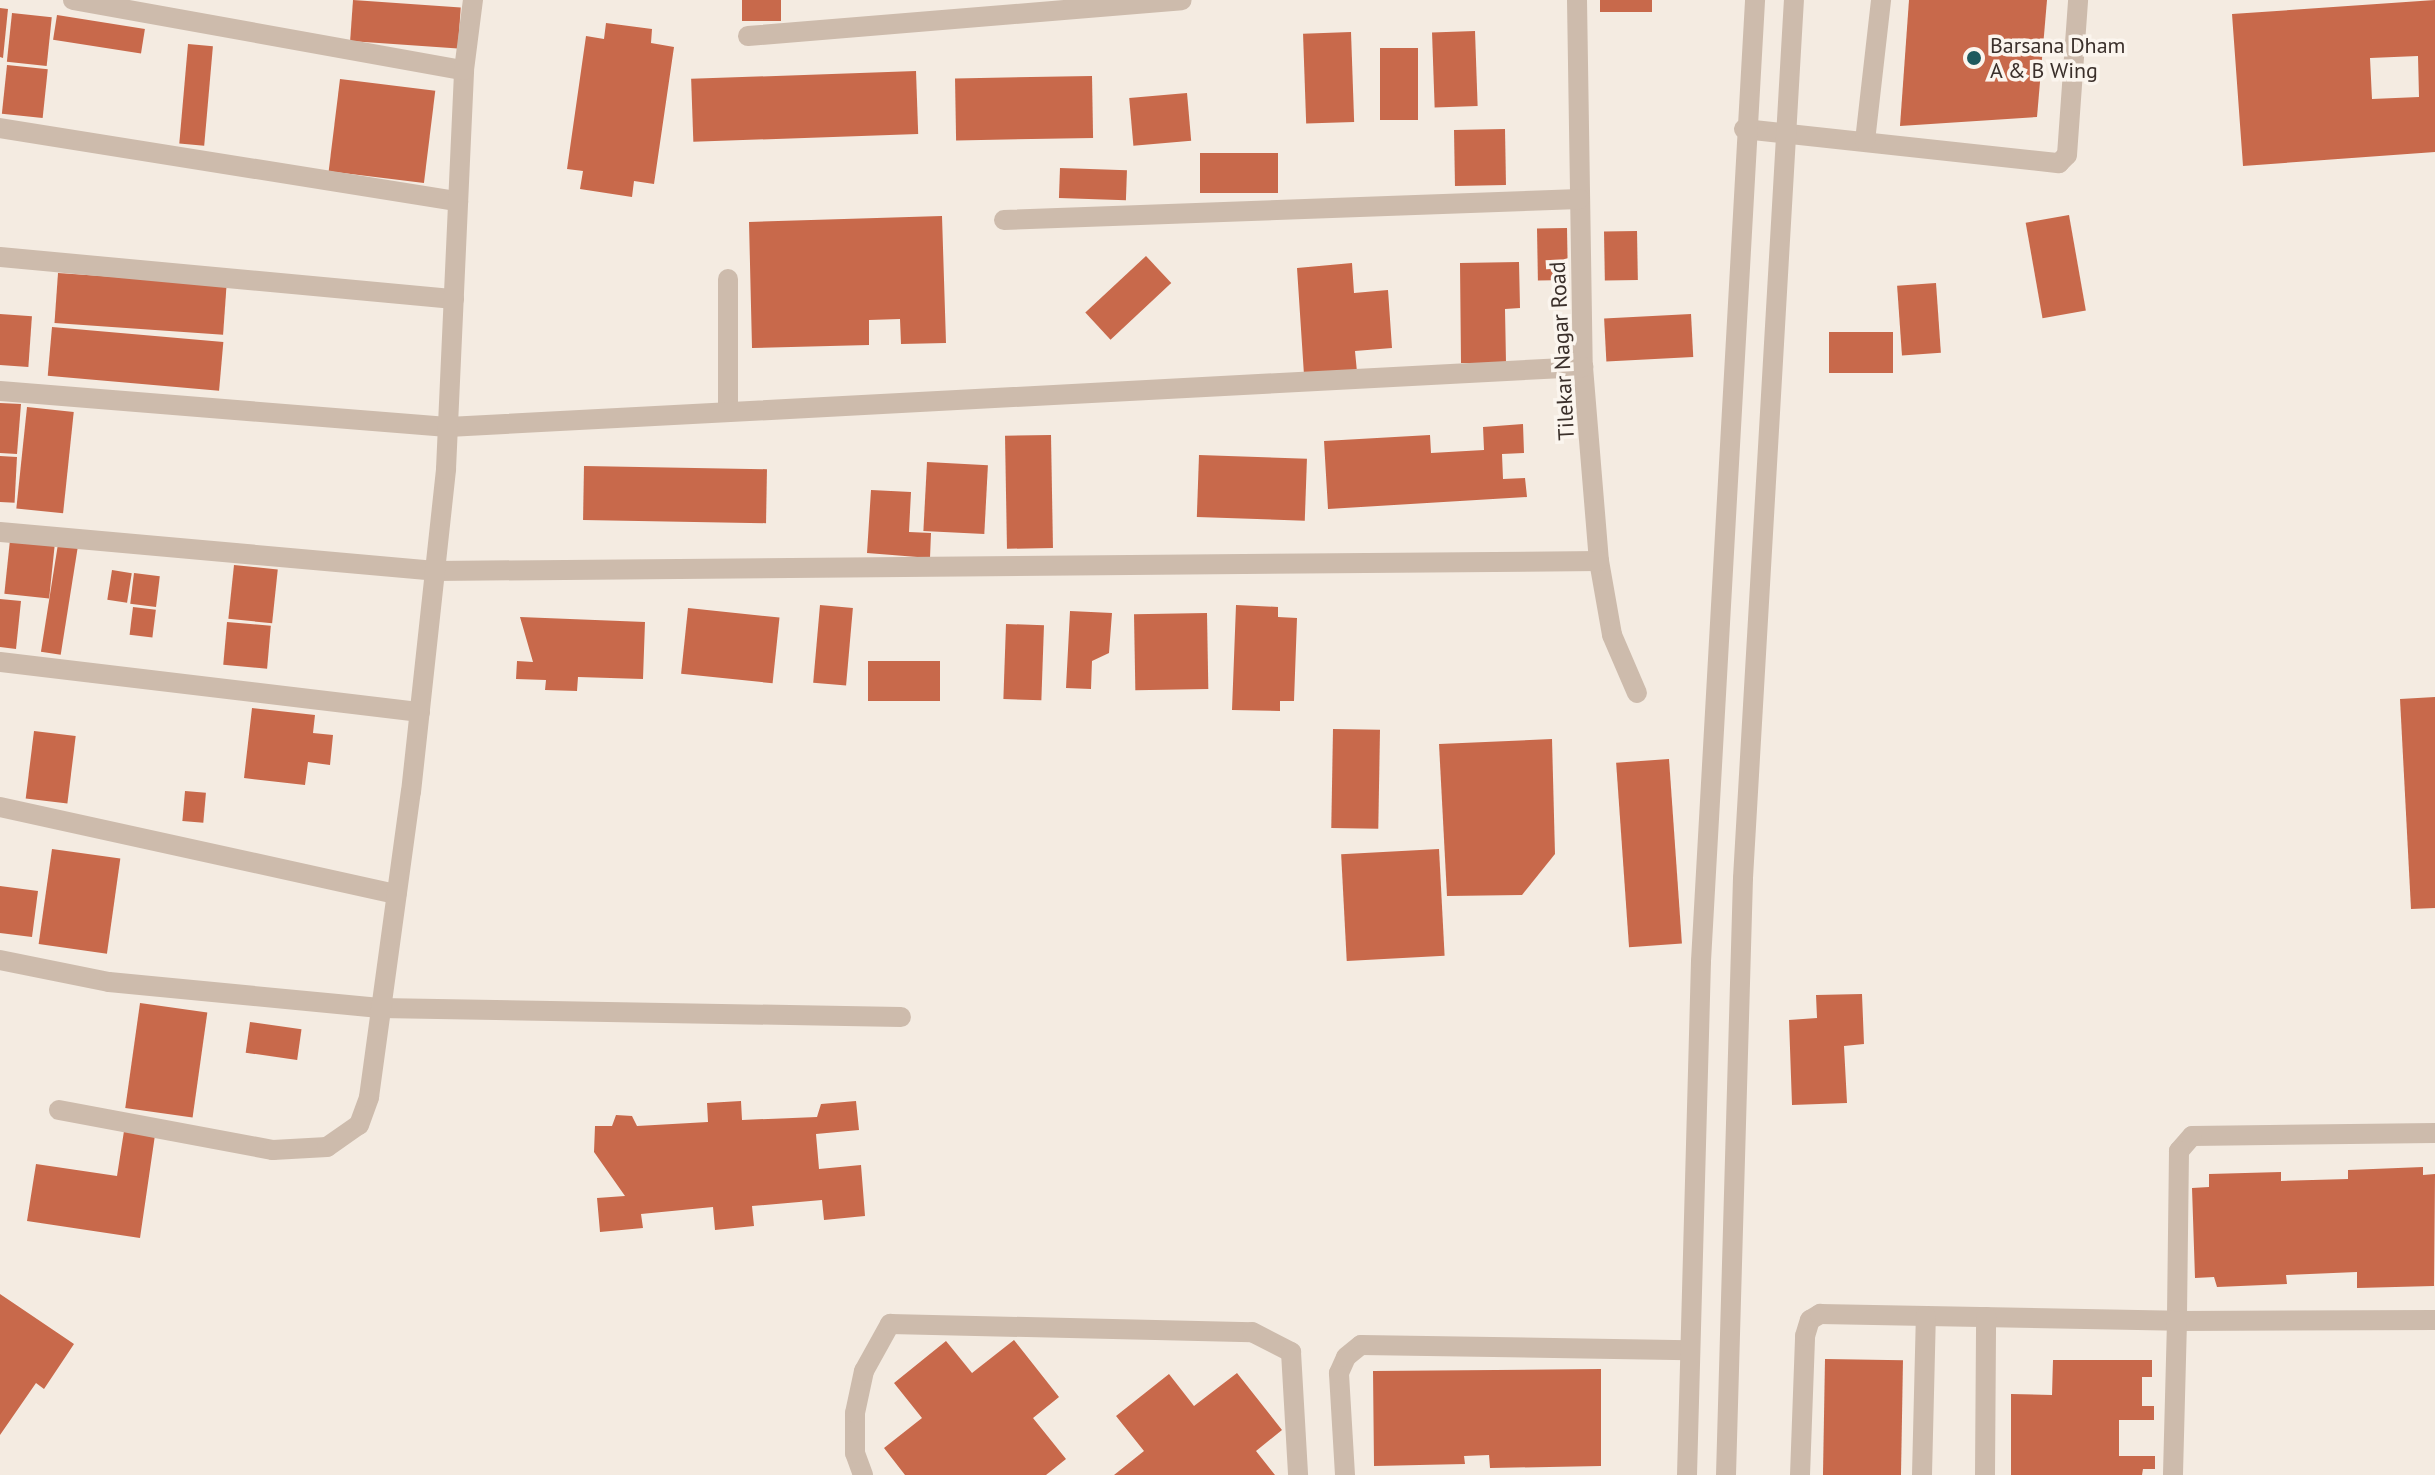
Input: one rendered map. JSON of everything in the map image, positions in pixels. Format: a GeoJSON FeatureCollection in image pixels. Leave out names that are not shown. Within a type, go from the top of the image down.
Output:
{"type":"FeatureCollection","features":[{"type":"Feature","properties":{"kind":"street"},"geometry":{"type":"LineString","coordinates":[[73,0],[464,70]]}},
{"type":"Feature","properties":{"kind":"street"},"geometry":{"type":"LineString","coordinates":[[59,1110],[273,1150],[327,1147],[359,1125],[369,1097],[397,894],[435,571],[448,427],[464,70],[473,0]]}},
{"type":"Feature","properties":{"kind":"street"},"geometry":{"type":"LineString","coordinates":[[748,36],[1182,0]]}},
{"type":"Feature","properties":{"kind":"street","name":"Tilekar Nagar Road"},"geometry":{"type":"LineString","coordinates":[[1577,0],[1583,367],[1599,561],[1612,635],[1637,693]]}},
{"type":"Feature","properties":{"kind":"street"},"geometry":{"type":"LineString","coordinates":[[1687,1475],[1701,961],[1744,129],[1755,0]]}},
{"type":"Feature","properties":{"kind":"street"},"geometry":{"type":"LineString","coordinates":[[1726,1475],[1743,878],[1783,133],[1794,0]]}},
{"type":"Feature","properties":{"kind":"street"},"geometry":{"type":"LineString","coordinates":[[1865,141],[1881,0]]}},
{"type":"Feature","properties":{"kind":"street"},"geometry":{"type":"LineString","coordinates":[[1744,129],[2059,163],[2067,155],[2078,0]]}},
{"type":"Feature","properties":{"kind":"street"},"geometry":{"type":"LineString","coordinates":[[0,128],[458,201]]}},
{"type":"Feature","properties":{"kind":"street"},"geometry":{"type":"LineString","coordinates":[[1004,220],[1580,199]]}},
{"type":"Feature","properties":{"kind":"street"},"geometry":{"type":"LineString","coordinates":[[0,257],[454,299]]}},
{"type":"Feature","properties":{"kind":"street"},"geometry":{"type":"LineString","coordinates":[[728,279],[728,412]]}},
{"type":"Feature","properties":{"kind":"street"},"geometry":{"type":"LineString","coordinates":[[0,391],[448,427],[1583,367]]}},
{"type":"Feature","properties":{"kind":"street"},"geometry":{"type":"LineString","coordinates":[[0,532],[435,571],[1599,561]]}},
{"type":"Feature","properties":{"kind":"street"},"geometry":{"type":"LineString","coordinates":[[0,662],[420,712]]}},
{"type":"Feature","properties":{"kind":"street"},"geometry":{"type":"LineString","coordinates":[[0,807],[397,894]]}},
{"type":"Feature","properties":{"kind":"street"},"geometry":{"type":"LineString","coordinates":[[0,960],[109,982],[380,1008],[901,1017]]}},
{"type":"Feature","properties":{"kind":"street"},"geometry":{"type":"LineString","coordinates":[[2173,1475],[2179,1151],[2192,1136],[2435,1133]]}},
{"type":"Feature","properties":{"kind":"street"},"geometry":{"type":"LineString","coordinates":[[1800,1475],[1805,1336],[1810,1320],[1820,1314],[2177,1321],[2435,1320]]}},
{"type":"Feature","properties":{"kind":"street"},"geometry":{"type":"LineString","coordinates":[[1922,1475],[1926,1316]]}},
{"type":"Feature","properties":{"kind":"street"},"geometry":{"type":"LineString","coordinates":[[1985,1475],[1986,1317]]}},
{"type":"Feature","properties":{"kind":"street"},"geometry":{"type":"LineString","coordinates":[[863,1475],[855,1453],[855,1413],[864,1371],[890,1324],[1252,1332],[1291,1352],[1298,1475]]}},
{"type":"Feature","properties":{"kind":"street"},"geometry":{"type":"LineString","coordinates":[[1345,1475],[1339,1373],[1346,1357],[1361,1345],[1689,1350]]}},
{"type":"Feature","properties":{"kind":"building"},"geometry":{"type":"Polygon","coordinates":[[[353,0],[461,8],[458,48],[350,41],[353,0]]]}},
{"type":"Feature","properties":{"kind":"building"},"geometry":{"type":"Polygon","coordinates":[[[742,0],[781,0],[781,21],[742,21],[742,0]]]}},
{"type":"Feature","properties":{"kind":"building"},"geometry":{"type":"Polygon","coordinates":[[[1600,0],[1652,0],[1652,12],[1600,12],[1600,0]]]}},
{"type":"Feature","properties":{"kind":"building","name":"Barsana Dham A & B Wing"},"geometry":{"type":"Polygon","coordinates":[[[1909,0],[2047,0],[2037,117],[1900,126],[1909,0]]]}},
{"type":"Feature","properties":{"kind":"building"},"geometry":{"type":"Polygon","coordinates":[[[2435,0],[2435,152],[2243,166],[2232,14],[2435,0]],[[2418,56],[2370,58],[2372,99],[2419,97],[2418,56]]]}},
{"type":"Feature","properties":{"kind":"building"},"geometry":{"type":"Polygon","coordinates":[[[0,8],[8,9],[3,58],[0,57],[0,8]]]}},
{"type":"Feature","properties":{"kind":"building"},"geometry":{"type":"Polygon","coordinates":[[[12,13],[52,17],[47,66],[7,62],[12,13]]]}},
{"type":"Feature","properties":{"kind":"building"},"geometry":{"type":"Polygon","coordinates":[[[57,15],[145,29],[141,54],[53,40],[57,15]]]}},
{"type":"Feature","properties":{"kind":"building"},"geometry":{"type":"Polygon","coordinates":[[[606,23],[652,29],[651,43],[674,47],[654,184],[634,181],[632,197],[580,189],[583,171],[567,169],[586,36],[604,39],[606,23]]]}},
{"type":"Feature","properties":{"kind":"building"},"geometry":{"type":"Polygon","coordinates":[[[1475,31],[1478,106],[1435,107],[1432,33],[1475,31]]]}},
{"type":"Feature","properties":{"kind":"building"},"geometry":{"type":"Polygon","coordinates":[[[1351,32],[1354,122],[1306,124],[1303,34],[1351,32]]]}},
{"type":"Feature","properties":{"kind":"building"},"geometry":{"type":"Polygon","coordinates":[[[188,44],[213,46],[204,146],[179,144],[188,44]]]}},
{"type":"Feature","properties":{"kind":"building"},"geometry":{"type":"Polygon","coordinates":[[[1380,48],[1418,48],[1418,120],[1380,120],[1380,48]]]}},
{"type":"Feature","properties":{"kind":"building"},"geometry":{"type":"Polygon","coordinates":[[[7,65],[48,69],[43,118],[2,114],[7,65]]]}},
{"type":"Feature","properties":{"kind":"building"},"geometry":{"type":"Polygon","coordinates":[[[916,71],[918,134],[693,142],[691,79],[916,71]]]}},
{"type":"Feature","properties":{"kind":"building"},"geometry":{"type":"Polygon","coordinates":[[[1092,76],[1093,138],[956,140],[955,78],[1092,76]]]}},
{"type":"Feature","properties":{"kind":"building"},"geometry":{"type":"Polygon","coordinates":[[[340,79],[435,91],[424,183],[329,171],[340,79]]]}},
{"type":"Feature","properties":{"kind":"building"},"geometry":{"type":"Polygon","coordinates":[[[1187,93],[1191,141],[1133,146],[1129,98],[1187,93]]]}},
{"type":"Feature","properties":{"kind":"building"},"geometry":{"type":"Polygon","coordinates":[[[1505,129],[1506,185],[1455,186],[1454,130],[1505,129]]]}},
{"type":"Feature","properties":{"kind":"building"},"geometry":{"type":"Polygon","coordinates":[[[1200,153],[1278,153],[1278,193],[1200,193],[1200,153]]]}},
{"type":"Feature","properties":{"kind":"building"},"geometry":{"type":"Polygon","coordinates":[[[1060,168],[1127,170],[1126,200],[1059,198],[1060,168]]]}},
{"type":"Feature","properties":{"kind":"building"},"geometry":{"type":"Polygon","coordinates":[[[2069,215],[2086,311],[2043,318],[2026,223],[2069,215]]]}},
{"type":"Feature","properties":{"kind":"building"},"geometry":{"type":"Polygon","coordinates":[[[942,216],[946,343],[901,344],[900,319],[869,320],[869,345],[752,348],[749,222],[942,216]]]}},
{"type":"Feature","properties":{"kind":"building"},"geometry":{"type":"Polygon","coordinates":[[[1567,228],[1568,280],[1538,281],[1537,229],[1567,228]]]}},
{"type":"Feature","properties":{"kind":"building"},"geometry":{"type":"Polygon","coordinates":[[[1637,231],[1638,280],[1605,281],[1604,232],[1637,231]]]}},
{"type":"Feature","properties":{"kind":"building"},"geometry":{"type":"Polygon","coordinates":[[[1146,256],[1171,283],[1111,340],[1085,313],[1146,256]]]}},
{"type":"Feature","properties":{"kind":"building"},"geometry":{"type":"Polygon","coordinates":[[[1519,262],[1520,308],[1505,309],[1506,363],[1461,363],[1460,263],[1519,262]]]}},
{"type":"Feature","properties":{"kind":"building"},"geometry":{"type":"Polygon","coordinates":[[[1352,263],[1354,293],[1388,290],[1392,348],[1355,351],[1357,372],[1304,375],[1297,268],[1352,263]]]}},
{"type":"Feature","properties":{"kind":"building"},"geometry":{"type":"Polygon","coordinates":[[[58,273],[227,285],[223,335],[55,323],[58,273]]]}},
{"type":"Feature","properties":{"kind":"building"},"geometry":{"type":"Polygon","coordinates":[[[1936,283],[1941,353],[1902,356],[1897,286],[1936,283]]]}},
{"type":"Feature","properties":{"kind":"building"},"geometry":{"type":"Polygon","coordinates":[[[0,314],[32,316],[28,367],[0,365],[0,314]]]}},
{"type":"Feature","properties":{"kind":"building"},"geometry":{"type":"Polygon","coordinates":[[[1691,314],[1693,357],[1606,361],[1604,319],[1691,314]]]}},
{"type":"Feature","properties":{"kind":"building"},"geometry":{"type":"Polygon","coordinates":[[[52,327],[223,342],[219,391],[48,376],[52,327]]]}},
{"type":"Feature","properties":{"kind":"building"},"geometry":{"type":"Polygon","coordinates":[[[1829,332],[1893,332],[1893,373],[1829,373],[1829,332]]]}},
{"type":"Feature","properties":{"kind":"building"},"geometry":{"type":"Polygon","coordinates":[[[0,403],[21,404],[17,454],[0,453],[0,403]]]}},
{"type":"Feature","properties":{"kind":"building"},"geometry":{"type":"Polygon","coordinates":[[[27,407],[74,412],[63,513],[16,508],[27,407]]]}},
{"type":"Feature","properties":{"kind":"building"},"geometry":{"type":"Polygon","coordinates":[[[1523,424],[1524,453],[1502,454],[1503,479],[1525,478],[1527,497],[1328,509],[1324,441],[1430,435],[1431,453],[1484,450],[1483,427],[1523,424]]]}},
{"type":"Feature","properties":{"kind":"building"},"geometry":{"type":"Polygon","coordinates":[[[1051,435],[1053,548],[1007,549],[1005,436],[1051,435]]]}},
{"type":"Feature","properties":{"kind":"building"},"geometry":{"type":"Polygon","coordinates":[[[1199,455],[1307,459],[1305,521],[1197,517],[1199,455]]]}},
{"type":"Feature","properties":{"kind":"building"},"geometry":{"type":"Polygon","coordinates":[[[0,456],[17,457],[15,503],[0,502],[0,456]]]}},
{"type":"Feature","properties":{"kind":"building"},"geometry":{"type":"Polygon","coordinates":[[[927,462],[988,465],[984,534],[923,531],[927,462]]]}},
{"type":"Feature","properties":{"kind":"building"},"geometry":{"type":"Polygon","coordinates":[[[584,466],[767,469],[766,523],[583,520],[584,466]]]}},
{"type":"Feature","properties":{"kind":"building"},"geometry":{"type":"Polygon","coordinates":[[[871,490],[911,492],[909,532],[931,533],[930,558],[867,553],[871,490]]]}},
{"type":"Feature","properties":{"kind":"building"},"geometry":{"type":"Polygon","coordinates":[[[10,540],[55,545],[49,598],[4,594],[10,540]]]}},
{"type":"Feature","properties":{"kind":"building"},"geometry":{"type":"Polygon","coordinates":[[[58,544],[78,547],[61,655],[41,652],[58,544]]]}},
{"type":"Feature","properties":{"kind":"building"},"geometry":{"type":"Polygon","coordinates":[[[234,565],[278,570],[272,623],[228,619],[234,565]]]}},
{"type":"Feature","properties":{"kind":"building"},"geometry":{"type":"Polygon","coordinates":[[[112,570],[132,573],[127,603],[107,600],[112,570]]]}},
{"type":"Feature","properties":{"kind":"building"},"geometry":{"type":"Polygon","coordinates":[[[134,573],[160,576],[156,607],[130,604],[134,573]]]}},
{"type":"Feature","properties":{"kind":"building"},"geometry":{"type":"Polygon","coordinates":[[[0,599],[21,601],[16,649],[0,647],[0,599]]]}},
{"type":"Feature","properties":{"kind":"building"},"geometry":{"type":"Polygon","coordinates":[[[820,605],[853,608],[846,686],[813,683],[820,605]]]}},
{"type":"Feature","properties":{"kind":"building"},"geometry":{"type":"Polygon","coordinates":[[[1236,605],[1278,607],[1278,617],[1297,618],[1294,701],[1280,701],[1280,711],[1232,710],[1236,605]]]}},
{"type":"Feature","properties":{"kind":"building"},"geometry":{"type":"Polygon","coordinates":[[[133,607],[156,610],[152,638],[130,635],[133,607]]]}},
{"type":"Feature","properties":{"kind":"building"},"geometry":{"type":"Polygon","coordinates":[[[688,608],[779,618],[773,683],[681,674],[688,608]]]}},
{"type":"Feature","properties":{"kind":"building"},"geometry":{"type":"Polygon","coordinates":[[[1070,611],[1112,613],[1109,653],[1092,661],[1091,689],[1066,688],[1070,611]]]}},
{"type":"Feature","properties":{"kind":"building"},"geometry":{"type":"Polygon","coordinates":[[[1207,613],[1208,689],[1135,690],[1134,614],[1207,613]]]}},
{"type":"Feature","properties":{"kind":"building"},"geometry":{"type":"Polygon","coordinates":[[[520,617],[645,622],[643,679],[578,677],[577,691],[545,690],[546,680],[516,679],[517,661],[533,662],[520,617]]]}},
{"type":"Feature","properties":{"kind":"building"},"geometry":{"type":"Polygon","coordinates":[[[227,622],[271,626],[267,669],[223,665],[227,622]]]}},
{"type":"Feature","properties":{"kind":"building"},"geometry":{"type":"Polygon","coordinates":[[[1006,624],[1044,625],[1041,700],[1003,699],[1006,624]]]}},
{"type":"Feature","properties":{"kind":"building"},"geometry":{"type":"Polygon","coordinates":[[[868,661],[940,661],[940,701],[868,701],[868,661]]]}},
{"type":"Feature","properties":{"kind":"building"},"geometry":{"type":"Polygon","coordinates":[[[2435,697],[2435,908],[2411,909],[2400,699],[2435,697]]]}},
{"type":"Feature","properties":{"kind":"building"},"geometry":{"type":"Polygon","coordinates":[[[252,708],[315,715],[313,733],[333,735],[330,765],[308,762],[305,785],[244,778],[252,708]]]}},
{"type":"Feature","properties":{"kind":"building"},"geometry":{"type":"Polygon","coordinates":[[[1333,729],[1380,730],[1378,829],[1331,828],[1333,729]]]}},
{"type":"Feature","properties":{"kind":"building"},"geometry":{"type":"Polygon","coordinates":[[[34,731],[76,736],[67,804],[26,798],[34,731]]]}},
{"type":"Feature","properties":{"kind":"building"},"geometry":{"type":"Polygon","coordinates":[[[1552,739],[1555,854],[1522,895],[1447,896],[1439,744],[1552,739]]]}},
{"type":"Feature","properties":{"kind":"building"},"geometry":{"type":"Polygon","coordinates":[[[1669,759],[1682,944],[1629,947],[1616,763],[1669,759]]]}},
{"type":"Feature","properties":{"kind":"building"},"geometry":{"type":"Polygon","coordinates":[[[185,791],[206,793],[203,823],[182,821],[185,791]]]}},
{"type":"Feature","properties":{"kind":"building"},"geometry":{"type":"Polygon","coordinates":[[[52,849],[120,859],[107,954],[39,944],[52,849]]]}},
{"type":"Feature","properties":{"kind":"building"},"geometry":{"type":"Polygon","coordinates":[[[1439,849],[1445,956],[1347,961],[1341,854],[1439,849]]]}},
{"type":"Feature","properties":{"kind":"building"},"geometry":{"type":"Polygon","coordinates":[[[0,886],[38,891],[32,937],[0,933],[0,886]]]}},
{"type":"Feature","properties":{"kind":"building"},"geometry":{"type":"Polygon","coordinates":[[[1862,994],[1864,1044],[1844,1046],[1847,1103],[1792,1105],[1789,1020],[1817,1018],[1816,995],[1862,994]]]}},
{"type":"Feature","properties":{"kind":"building"},"geometry":{"type":"Polygon","coordinates":[[[140,1003],[207,1012],[193,1117],[125,1108],[140,1003]]]}},
{"type":"Feature","properties":{"kind":"building"},"geometry":{"type":"Polygon","coordinates":[[[250,1022],[301,1029],[297,1060],[246,1053],[250,1022]]]}},
{"type":"Feature","properties":{"kind":"building"},"geometry":{"type":"Polygon","coordinates":[[[741,1101],[742,1120],[817,1117],[821,1104],[856,1101],[859,1130],[816,1134],[819,1169],[861,1165],[865,1216],[824,1220],[822,1200],[752,1206],[754,1226],[715,1230],[713,1207],[641,1214],[643,1228],[600,1232],[597,1198],[625,1196],[594,1152],[595,1126],[612,1126],[616,1115],[632,1116],[637,1126],[708,1122],[707,1103],[741,1101]]]}},
{"type":"Feature","properties":{"kind":"building"},"geometry":{"type":"Polygon","coordinates":[[[124,1131],[155,1135],[140,1238],[27,1221],[36,1164],[117,1176],[124,1131]]]}},
{"type":"Feature","properties":{"kind":"building"},"geometry":{"type":"Polygon","coordinates":[[[2423,1167],[2423,1175],[2435,1174],[2434,1286],[2357,1288],[2357,1272],[2286,1275],[2287,1284],[2217,1287],[2214,1277],[2195,1278],[2192,1188],[2209,1187],[2209,1174],[2281,1172],[2281,1181],[2348,1179],[2348,1170],[2423,1167]]]}},
{"type":"Feature","properties":{"kind":"building"},"geometry":{"type":"Polygon","coordinates":[[[0,1294],[74,1344],[44,1389],[36,1383],[0,1435],[0,1294]]]}},
{"type":"Feature","properties":{"kind":"building"},"geometry":{"type":"Polygon","coordinates":[[[1014,1340],[1059,1397],[1033,1418],[1066,1459],[1046,1475],[905,1475],[884,1448],[922,1418],[894,1383],[946,1341],[972,1373],[1014,1340]]]}},
{"type":"Feature","properties":{"kind":"building"},"geometry":{"type":"Polygon","coordinates":[[[1825,1359],[1903,1360],[1901,1475],[1823,1475],[1825,1359]]]}},
{"type":"Feature","properties":{"kind":"building"},"geometry":{"type":"Polygon","coordinates":[[[2053,1360],[2152,1360],[2152,1377],[2142,1377],[2142,1406],[2154,1406],[2154,1420],[2119,1420],[2119,1456],[2155,1456],[2155,1469],[2143,1469],[2142,1475],[2011,1475],[2011,1394],[2052,1395],[2053,1360]]]}},
{"type":"Feature","properties":{"kind":"building"},"geometry":{"type":"Polygon","coordinates":[[[1601,1369],[1601,1466],[1490,1468],[1489,1455],[1464,1456],[1465,1464],[1374,1466],[1373,1371],[1601,1369]]]}},
{"type":"Feature","properties":{"kind":"building"},"geometry":{"type":"Polygon","coordinates":[[[1237,1373],[1282,1430],[1256,1451],[1275,1475],[1114,1475],[1144,1451],[1116,1416],[1169,1374],[1194,1406],[1237,1373]]]}},
{"type":"Feature","properties":{"kind":"place","name":"Barsana Dham A & B Wing"},"geometry":{"type":"Point","coordinates":[1974,58]}}]}
